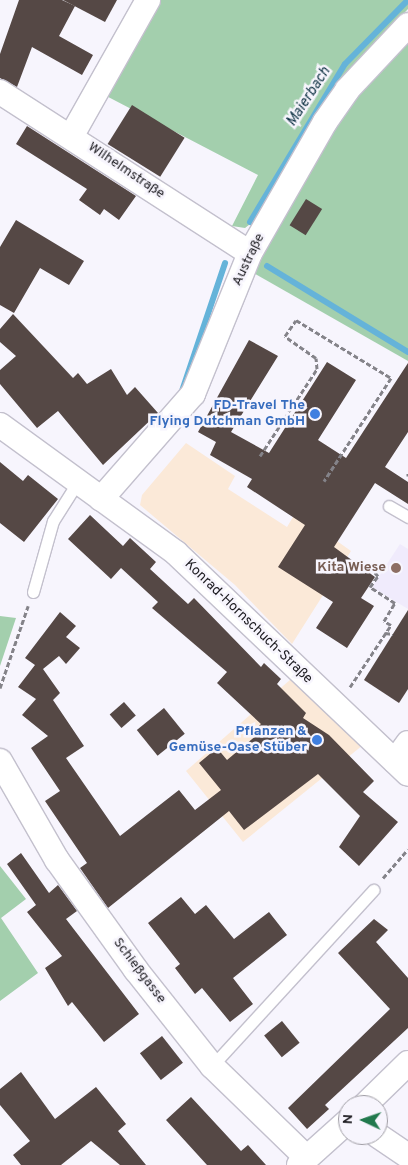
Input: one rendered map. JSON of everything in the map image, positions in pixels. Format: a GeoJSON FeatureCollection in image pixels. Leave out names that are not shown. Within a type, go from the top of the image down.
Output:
{"type":"FeatureCollection","features":[{"type":"Feature","properties":{"kind":"street"},"geometry":{"type":"LineString","coordinates":[[72,135],[148,0]]}},
{"type":"Feature","properties":{"kind":"street","name":"Austraße"},"geometry":{"type":"LineString","coordinates":[[101,499],[194,394],[250,253],[346,90],[408,25]]}},
{"type":"Feature","properties":{"kind":"street","name":"Wilhelmstraße"},"geometry":{"type":"LineString","coordinates":[[0,92],[72,135],[250,253]]}},
{"type":"Feature","properties":{"kind":"street","name":"Konrad-Hornschuch-Straße"},"geometry":{"type":"LineString","coordinates":[[0,425],[77,483],[176,553],[337,707],[404,760]]}},
{"type":"Feature","properties":{"kind":"street","name":"Schießgasse"},"geometry":{"type":"LineString","coordinates":[[0,762],[56,860],[212,1066],[303,1161]]}},
{"type":"Feature","properties":{"kind":"street"},"geometry":{"type":"LineString","coordinates":[[375,1095],[408,1062]]}},
{"type":"Feature","properties":{"kind":"street"},"geometry":{"type":"LineString","coordinates":[[303,1161],[338,1130]]}},
{"type":"Feature","properties":{"kind":"street"},"geometry":{"type":"LineString","coordinates":[[388,1142],[408,1156]]}},
{"type":"Feature","properties":{"kind":"lane"},"geometry":{"type":"LineString","coordinates":[[33,592],[53,521],[77,483]]}},
{"type":"Feature","properties":{"kind":"lane"},"geometry":{"type":"LineString","coordinates":[[389,506],[408,517]]}},
{"type":"Feature","properties":{"kind":"lane"},"geometry":{"type":"LineString","coordinates":[[212,1066],[373,890]]}},
{"type":"Feature","properties":{"kind":"path"},"geometry":{"type":"LineString","coordinates":[[260,456],[317,369],[316,358],[285,336],[296,320],[391,378],[324,481]]}},
{"type":"Feature","properties":{"kind":"path"},"geometry":{"type":"LineString","coordinates":[[337,707],[390,625],[384,621],[395,603],[370,587],[378,576],[372,569]]}},
{"type":"Feature","properties":{"kind":"path"},"geometry":{"type":"LineString","coordinates":[[0,688],[33,592]]}},
{"type":"Feature","properties":{"kind":"path"},"geometry":{"type":"LineString","coordinates":[[385,633],[393,634]]}},
{"type":"Feature","properties":{"kind":"path"},"geometry":{"type":"LineString","coordinates":[[373,890],[408,850]]}},
{"type":"Feature","properties":{"kind":"shaded area"},"geometry":{"type":"Polygon","coordinates":[[[186,443],[235,476],[228,489],[287,527],[296,512],[351,551],[292,644],[235,585],[140,505],[142,495],[186,443]]]}},
{"type":"Feature","properties":{"kind":"shaded area","name":"Kita Wiese"},"geometry":{"type":"Polygon","coordinates":[[[400,544],[408,549],[408,609],[372,587],[400,544]]]}},
{"type":"Feature","properties":{"kind":"shaded area"},"geometry":{"type":"Polygon","coordinates":[[[291,679],[363,745],[243,842],[186,771],[291,679]]]}},
{"type":"Feature","properties":{"kind":"green space"},"geometry":{"type":"Polygon","coordinates":[[[146,0],[408,0],[408,9],[349,70],[327,100],[262,215],[245,228],[232,226],[258,175],[91,88],[146,0]]]}},
{"type":"Feature","properties":{"kind":"green space"},"geometry":{"type":"Polygon","coordinates":[[[408,34],[408,361],[252,272],[340,111],[408,34]]]}},
{"type":"Feature","properties":{"kind":"green space"},"geometry":{"type":"Polygon","coordinates":[[[0,616],[16,618],[0,666],[0,616]]]}},
{"type":"Feature","properties":{"kind":"green space"},"geometry":{"type":"Polygon","coordinates":[[[0,866],[26,899],[1,918],[38,973],[0,1001],[0,866]]]}},
{"type":"Feature","properties":{"kind":"building"},"geometry":{"type":"Polygon","coordinates":[[[19,0],[62,0],[75,6],[59,36],[93,55],[82,75],[32,47],[17,87],[0,78],[0,54],[19,0]]]}},
{"type":"Feature","properties":{"kind":"building"},"geometry":{"type":"Polygon","coordinates":[[[63,0],[117,0],[105,22],[63,0]]]}},
{"type":"Feature","properties":{"kind":"building"},"geometry":{"type":"Polygon","coordinates":[[[132,105],[185,138],[160,177],[108,144],[132,105]]]}},
{"type":"Feature","properties":{"kind":"building"},"geometry":{"type":"Polygon","coordinates":[[[27,126],[136,196],[119,220],[104,209],[100,215],[79,200],[87,189],[16,144],[27,126]]]}},
{"type":"Feature","properties":{"kind":"building"},"geometry":{"type":"Polygon","coordinates":[[[306,199],[322,209],[306,235],[290,225],[306,199]]]}},
{"type":"Feature","properties":{"kind":"building"},"geometry":{"type":"Polygon","coordinates":[[[16,220],[84,261],[69,285],[40,268],[14,313],[0,305],[0,247],[16,220]]]}},
{"type":"Feature","properties":{"kind":"building"},"geometry":{"type":"Polygon","coordinates":[[[13,314],[73,378],[78,373],[87,384],[111,369],[127,395],[135,387],[158,413],[103,465],[58,411],[37,428],[0,384],[0,370],[16,356],[0,342],[0,329],[13,314]]]}},
{"type":"Feature","properties":{"kind":"building"},"geometry":{"type":"Polygon","coordinates":[[[249,340],[278,356],[231,432],[269,453],[327,362],[356,380],[318,440],[346,458],[408,363],[408,432],[385,467],[408,482],[408,504],[375,483],[334,547],[375,577],[361,598],[374,606],[347,648],[316,628],[333,602],[278,567],[305,525],[247,487],[252,479],[210,455],[216,442],[198,432],[249,340]]]}},
{"type":"Feature","properties":{"kind":"building"},"geometry":{"type":"Polygon","coordinates":[[[0,462],[23,481],[28,475],[58,499],[24,542],[0,523],[0,462]]]}},
{"type":"Feature","properties":{"kind":"building"},"geometry":{"type":"Polygon","coordinates":[[[90,515],[123,546],[130,538],[156,562],[150,569],[188,604],[194,598],[261,667],[264,663],[281,679],[277,684],[306,713],[303,718],[329,735],[374,781],[363,792],[398,822],[359,866],[339,847],[360,816],[318,774],[244,830],[229,811],[108,908],[80,868],[87,863],[45,801],[60,791],[31,748],[48,736],[22,715],[36,699],[18,687],[35,665],[25,658],[60,612],[76,626],[66,637],[80,648],[66,664],[59,656],[43,669],[60,693],[53,700],[84,746],[66,758],[120,836],[179,790],[195,810],[221,790],[199,763],[217,748],[227,760],[257,735],[253,731],[261,724],[217,683],[227,672],[152,608],[158,602],[121,568],[111,579],[68,539],[90,515]]]}},
{"type":"Feature","properties":{"kind":"building"},"geometry":{"type":"Polygon","coordinates":[[[408,610],[408,689],[399,703],[364,680],[408,610]]]}},
{"type":"Feature","properties":{"kind":"building"},"geometry":{"type":"Polygon","coordinates":[[[124,702],[136,716],[121,728],[110,714],[124,702]]]}},
{"type":"Feature","properties":{"kind":"building"},"geometry":{"type":"Polygon","coordinates":[[[164,708],[185,734],[158,756],[137,730],[164,708]]]}},
{"type":"Feature","properties":{"kind":"building"},"geometry":{"type":"Polygon","coordinates":[[[21,853],[49,893],[58,885],[77,911],[66,919],[139,1014],[104,1042],[72,1002],[68,1006],[45,968],[62,956],[27,912],[36,905],[7,864],[21,853]]]}},
{"type":"Feature","properties":{"kind":"building"},"geometry":{"type":"Polygon","coordinates":[[[181,897],[195,914],[206,905],[234,939],[269,912],[287,935],[233,978],[253,1004],[230,1022],[202,988],[195,994],[175,968],[180,964],[148,923],[181,897]]]}},
{"type":"Feature","properties":{"kind":"building"},"geometry":{"type":"Polygon","coordinates":[[[374,919],[388,930],[376,942],[408,978],[408,1028],[325,1105],[329,1109],[307,1129],[288,1108],[390,1009],[338,953],[374,919]]]}},
{"type":"Feature","properties":{"kind":"building"},"geometry":{"type":"Polygon","coordinates":[[[282,1021],[300,1043],[282,1057],[264,1035],[282,1021]]]}},
{"type":"Feature","properties":{"kind":"building"},"geometry":{"type":"Polygon","coordinates":[[[162,1036],[183,1063],[161,1080],[140,1053],[162,1036]]]}},
{"type":"Feature","properties":{"kind":"building"},"geometry":{"type":"Polygon","coordinates":[[[21,1072],[55,1119],[96,1087],[126,1124],[118,1131],[146,1165],[120,1165],[91,1141],[61,1165],[21,1165],[13,1155],[30,1141],[0,1105],[0,1089],[21,1072]]]}},
{"type":"Feature","properties":{"kind":"building"},"geometry":{"type":"Polygon","coordinates":[[[191,1097],[241,1151],[248,1145],[266,1165],[207,1165],[166,1120],[191,1097]]]}},
{"type":"Feature","properties":{"kind":"waterway","name":"Maierbach"},"geometry":{"type":"LineString","coordinates":[[250,222],[345,64],[408,0]]}},
{"type":"Feature","properties":{"kind":"waterway","name":"Maierbach"},"geometry":{"type":"LineString","coordinates":[[182,391],[225,263]]}},
{"type":"Feature","properties":{"kind":"waterway"},"geometry":{"type":"LineString","coordinates":[[267,266],[408,352]]}},
{"type":"Feature","properties":{"kind":"place","name":"FD-Travel The Flying Dutchman GmbH"},"geometry":{"type":"Point","coordinates":[315,414]}},
{"type":"Feature","properties":{"kind":"place","name":"Kita Wiese"},"geometry":{"type":"Point","coordinates":[396,568]}},
{"type":"Feature","properties":{"kind":"place","name":"Pflanzen & Gemüse-Oase Stüber"},"geometry":{"type":"Point","coordinates":[317,740]}}]}
